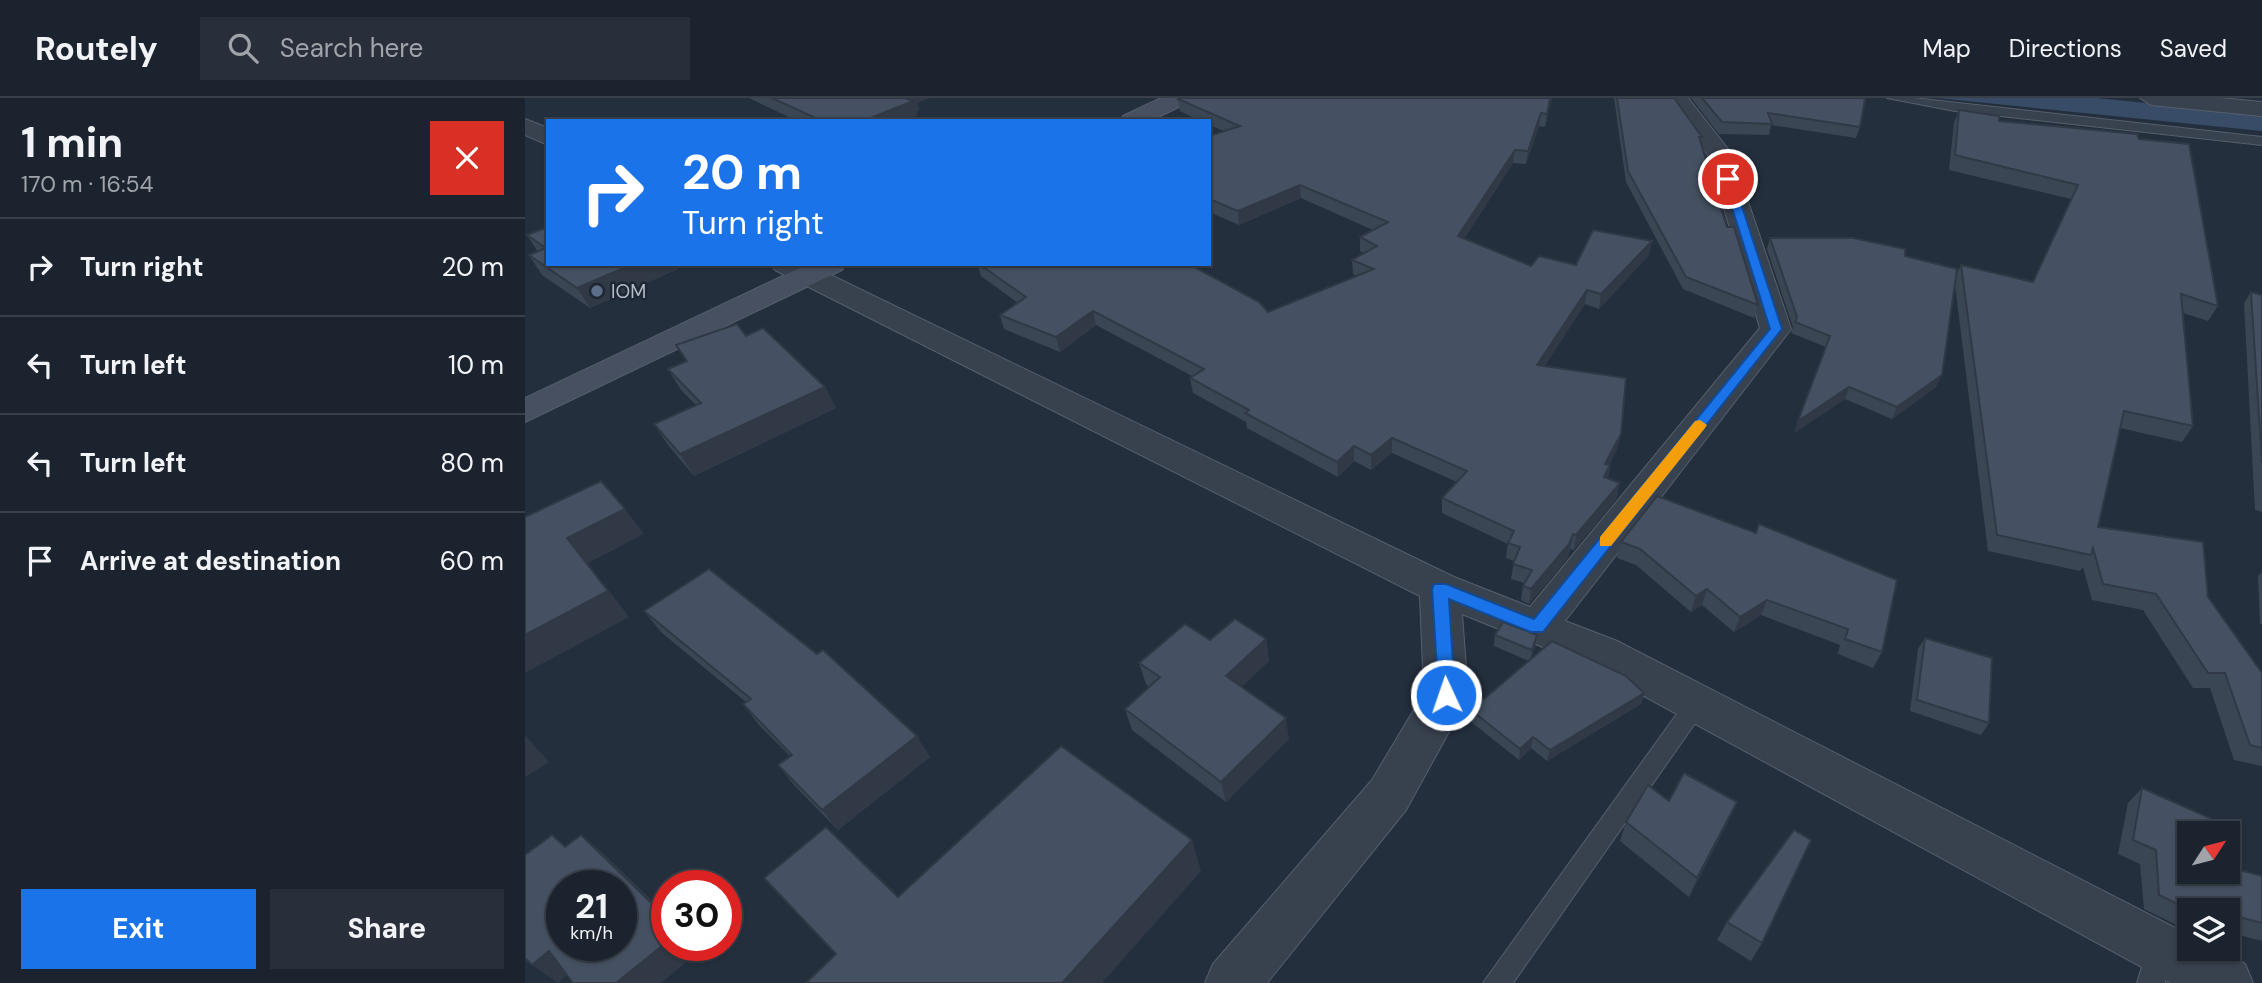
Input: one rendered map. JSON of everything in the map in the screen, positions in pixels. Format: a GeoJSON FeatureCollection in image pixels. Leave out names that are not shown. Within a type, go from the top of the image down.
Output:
{"type":"FeatureCollection","features":[{"type":"Feature","properties":{"kind":"street"},"geometry":{"type":"LineString","coordinates":[[1135,119],[1179,98]]}},
{"type":"Feature","properties":{"kind":"street"},"geometry":{"type":"LineString","coordinates":[[1537,627],[1776,329],[1720,154],[1676,98]]}},
{"type":"Feature","properties":{"kind":"street"},"geometry":{"type":"LineString","coordinates":[[2151,98],[2262,108]]}},
{"type":"Feature","properties":{"kind":"street"},"geometry":{"type":"LineString","coordinates":[[525,126],[546,137]]}},
{"type":"Feature","properties":{"kind":"street"},"geometry":{"type":"LineString","coordinates":[[525,411],[808,268],[1440,589],[1602,653],[1697,703],[2155,965],[2226,983]]}},
{"type":"Feature","properties":{"kind":"street"},"geometry":{"type":"LineString","coordinates":[[1232,983],[1389,795],[1446,695],[1440,589]]}},
{"type":"Feature","properties":{"kind":"lane"},"geometry":{"type":"LineString","coordinates":[[1893,98],[1955,108],[2262,141]]}},
{"type":"Feature","properties":{"kind":"lane"},"geometry":{"type":"LineString","coordinates":[[1497,983],[1697,703]]}},
{"type":"Feature","properties":{"kind":"water"},"geometry":{"type":"Polygon","coordinates":[[[1937,98],[2097,98],[2262,115],[2262,131],[1937,98]]]}},
{"type":"Feature","properties":{"kind":"building"},"geometry":{"type":"Polygon","coordinates":[[[772,98],[911,98],[908,99],[913,101],[868,119],[818,119],[772,98]]]}},
{"type":"Feature","properties":{"kind":"building"},"geometry":{"type":"Polygon","coordinates":[[[1550,98],[1547,114],[1541,113],[1528,151],[1515,150],[1458,236],[1531,266],[1539,256],[1576,265],[1593,230],[1652,241],[1601,294],[1587,290],[1537,365],[1626,378],[1621,434],[1605,464],[1610,465],[1604,477],[1620,483],[1576,535],[1573,534],[1569,544],[1531,589],[1523,586],[1532,570],[1513,564],[1520,547],[1508,543],[1514,531],[1442,498],[1467,471],[1392,438],[1371,455],[1354,446],[1337,462],[1245,413],[1249,410],[1190,378],[1204,369],[1093,311],[1056,337],[1000,315],[1026,297],[982,266],[1193,266],[1259,302],[1268,312],[1374,269],[1352,260],[1377,246],[1360,237],[1388,222],[1300,185],[1238,211],[1211,200],[1211,135],[1240,126],[1178,99],[1550,98]]]}},
{"type":"Feature","properties":{"kind":"building"},"geometry":{"type":"Polygon","coordinates":[[[1617,98],[1674,98],[1702,137],[1699,137],[1727,227],[1734,227],[1758,305],[1686,277],[1628,171],[1617,98]]]}},
{"type":"Feature","properties":{"kind":"building"},"geometry":{"type":"Polygon","coordinates":[[[1702,98],[1865,99],[1860,127],[1768,113],[1772,124],[1722,122],[1702,98]]]}},
{"type":"Feature","properties":{"kind":"building"},"geometry":{"type":"Polygon","coordinates":[[[1959,110],[1999,116],[1999,121],[2137,134],[2139,139],[2189,144],[2218,306],[2181,294],[2193,426],[2124,411],[2098,527],[2203,542],[2208,597],[2262,673],[2262,748],[2250,745],[2225,673],[2208,673],[2156,594],[2103,584],[2093,548],[2091,555],[1997,535],[1961,265],[2033,282],[2078,185],[1955,155],[1959,110]]]}},
{"type":"Feature","properties":{"kind":"building"},"geometry":{"type":"Polygon","coordinates":[[[546,228],[546,248],[527,235],[546,228]]]}},
{"type":"Feature","properties":{"kind":"building"},"geometry":{"type":"Polygon","coordinates":[[[1770,238],[1853,238],[1905,249],[1905,256],[1957,269],[1942,375],[1897,407],[1849,387],[1798,421],[1830,336],[1795,322],[1797,317],[1770,238]]]}},
{"type":"Feature","properties":{"kind":"building"},"geometry":{"type":"Polygon","coordinates":[[[546,248],[546,266],[628,266],[577,288],[529,255],[546,248]]]}},
{"type":"Feature","properties":{"kind":"building"},"geometry":{"type":"Polygon","coordinates":[[[2251,292],[2262,295],[2262,463],[2251,292]]]}},
{"type":"Feature","properties":{"kind":"building"},"geometry":{"type":"Polygon","coordinates":[[[737,324],[746,336],[763,328],[825,387],[680,454],[654,424],[701,403],[668,369],[687,361],[676,345],[737,324]]]}},
{"type":"Feature","properties":{"kind":"building"},"geometry":{"type":"Polygon","coordinates":[[[601,481],[625,509],[567,538],[608,591],[525,635],[525,517],[601,481]]]}},
{"type":"Feature","properties":{"kind":"building"},"geometry":{"type":"Polygon","coordinates":[[[1657,496],[1756,533],[1759,524],[1897,580],[1882,652],[1845,639],[1848,629],[1767,600],[1740,617],[1707,589],[1696,596],[1640,549],[1621,542],[1657,496]]]}},
{"type":"Feature","properties":{"kind":"building"},"geometry":{"type":"Polygon","coordinates":[[[709,569],[817,654],[823,650],[917,736],[822,810],[778,765],[792,755],[743,704],[751,699],[644,611],[709,569]]]}},
{"type":"Feature","properties":{"kind":"building"},"geometry":{"type":"Polygon","coordinates":[[[1235,619],[1266,639],[1226,676],[1286,718],[1221,782],[1125,709],[1160,677],[1139,663],[1185,624],[1210,640],[1235,619]]]}},
{"type":"Feature","properties":{"kind":"building"},"geometry":{"type":"Polygon","coordinates":[[[1503,622],[1537,635],[1532,650],[1495,635],[1503,622]]]}},
{"type":"Feature","properties":{"kind":"building"},"geometry":{"type":"Polygon","coordinates":[[[1925,638],[1992,658],[1989,723],[1917,700],[1925,638]]]}},
{"type":"Feature","properties":{"kind":"building"},"geometry":{"type":"Polygon","coordinates":[[[1552,641],[1626,676],[1644,693],[1550,750],[1533,737],[1520,749],[1471,710],[1552,641]]]}},
{"type":"Feature","properties":{"kind":"building"},"geometry":{"type":"Polygon","coordinates":[[[1061,746],[1192,840],[1062,983],[806,983],[836,954],[764,878],[826,827],[898,897],[1061,746]]]}},
{"type":"Feature","properties":{"kind":"building"},"geometry":{"type":"Polygon","coordinates":[[[1684,773],[1737,802],[1697,878],[1626,822],[1648,785],[1669,801],[1684,773]]]}},
{"type":"Feature","properties":{"kind":"building"},"geometry":{"type":"Polygon","coordinates":[[[2142,788],[2216,821],[2177,821],[2177,884],[2240,884],[2240,870],[2262,876],[2262,923],[2240,917],[2240,898],[2177,898],[2177,904],[2159,895],[2156,850],[2133,840],[2142,788]]]}},
{"type":"Feature","properties":{"kind":"building"},"geometry":{"type":"Polygon","coordinates":[[[1794,830],[1811,840],[1762,943],[1727,922],[1794,830]]]}},
{"type":"Feature","properties":{"kind":"building"},"geometry":{"type":"Polygon","coordinates":[[[552,835],[565,847],[581,835],[617,870],[546,870],[546,953],[532,965],[525,958],[525,855],[552,835]]]}},
{"type":"Feature","properties":{"kind":"building"},"geometry":{"type":"Polygon","coordinates":[[[637,889],[651,903],[651,955],[616,983],[573,983],[556,961],[637,961],[637,889]]]}},
{"type":"Feature","properties":{"kind":"slow traffic"},"geometry":{"type":"LineString","coordinates":[[1606,542],[1700,425]]}},
{"type":"Feature","properties":{"kind":"place","name":"IOM"},"geometry":{"type":"Point","coordinates":[597,291]}},
{"type":"Feature","properties":{"kind":"route"},"geometry":{"type":"LineString","coordinates":[[1446,695],[1440,589],[1537,627],[1776,329],[1728,179]]}}]}
